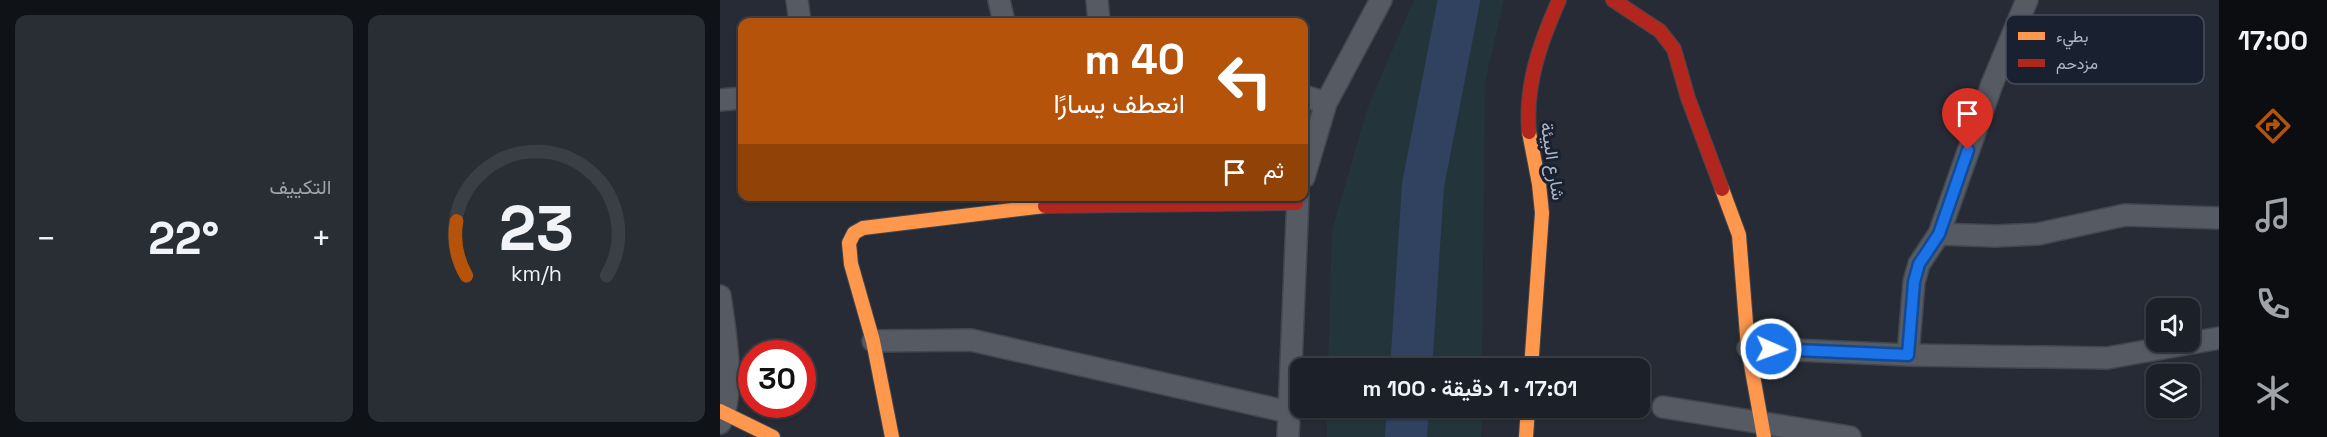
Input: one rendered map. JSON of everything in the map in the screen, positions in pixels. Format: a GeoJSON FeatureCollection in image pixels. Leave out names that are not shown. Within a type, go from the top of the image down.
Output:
{"type":"FeatureCollection","features":[{"type":"Feature","properties":{"kind":"street"},"geometry":{"type":"LineString","coordinates":[[797,0],[799,18]]}},
{"type":"Feature","properties":{"kind":"street"},"geometry":{"type":"LineString","coordinates":[[999,0],[1003,18]]}},
{"type":"Feature","properties":{"kind":"street"},"geometry":{"type":"LineString","coordinates":[[1097,0],[1099,18]]}},
{"type":"Feature","properties":{"kind":"street"},"geometry":{"type":"LineString","coordinates":[[1308,164],[1326,103],[1381,0]]}},
{"type":"Feature","properties":{"kind":"street","name":"شارع البيئة"},"geometry":{"type":"LineString","coordinates":[[1532,358],[1542,212],[1539,181],[1529,136],[1527,107],[1532,74],[1541,41],[1559,0]]}},
{"type":"Feature","properties":{"kind":"street"},"geometry":{"type":"LineString","coordinates":[[1613,0],[1660,31],[1674,49],[1688,98],[1739,235],[1748,348],[1762,430]]}},
{"type":"Feature","properties":{"kind":"street"},"geometry":{"type":"LineString","coordinates":[[2021,15],[2027,0]]}},
{"type":"Feature","properties":{"kind":"street"},"geometry":{"type":"LineString","coordinates":[[1908,355],[1914,282],[1926,249],[1939,234],[1984,106],[2006,52]]}},
{"type":"Feature","properties":{"kind":"street"},"geometry":{"type":"LineString","coordinates":[[1308,97],[1326,103]]}},
{"type":"Feature","properties":{"kind":"street"},"geometry":{"type":"LineString","coordinates":[[720,100],[738,98]]}},
{"type":"Feature","properties":{"kind":"street"},"geometry":{"type":"LineString","coordinates":[[892,437],[873,341],[851,264],[849,243],[854,233],[863,228],[1036,201]]}},
{"type":"Feature","properties":{"kind":"street"},"geometry":{"type":"LineString","coordinates":[[1288,437],[1297,201]]}},
{"type":"Feature","properties":{"kind":"street"},"geometry":{"type":"LineString","coordinates":[[1939,234],[1995,236],[2038,234],[2125,215],[2219,218]]}},
{"type":"Feature","properties":{"kind":"street"},"geometry":{"type":"LineString","coordinates":[[720,296],[728,393],[722,415],[773,437]]}},
{"type":"Feature","properties":{"kind":"street"},"geometry":{"type":"LineString","coordinates":[[1748,348],[1908,355],[2107,358],[2219,338]]}},
{"type":"Feature","properties":{"kind":"street"},"geometry":{"type":"LineString","coordinates":[[873,341],[971,340],[1289,412]]}},
{"type":"Feature","properties":{"kind":"street"},"geometry":{"type":"LineString","coordinates":[[1663,407],[1762,430],[1850,437]]}},
{"type":"Feature","properties":{"kind":"street"},"geometry":{"type":"LineString","coordinates":[[1526,437],[1527,418]]}},
{"type":"Feature","properties":{"kind":"shaded area"},"geometry":{"type":"Polygon","coordinates":[[[1414,0],[1504,0],[1485,82],[1482,358],[1328,358],[1332,230],[1368,107],[1414,0]]]}},
{"type":"Feature","properties":{"kind":"shaded area"},"geometry":{"type":"Polygon","coordinates":[[[1327,418],[1482,418],[1481,437],[1327,437],[1327,418]]]}},
{"type":"Feature","properties":{"kind":"waterway"},"geometry":{"type":"LineString","coordinates":[[1412,358],[1423,185],[1459,0]]}},
{"type":"Feature","properties":{"kind":"waterway"},"geometry":{"type":"LineString","coordinates":[[1406,437],[1407,418]]}},
{"type":"Feature","properties":{"kind":"traffic: slow"},"geometry":{"type":"LineString","coordinates":[[1529,132],[1542,213],[1532,358]]}},
{"type":"Feature","properties":{"kind":"traffic: slow"},"geometry":{"type":"LineString","coordinates":[[1722,189],[1739,235],[1748,348],[1764,437]]}},
{"type":"Feature","properties":{"kind":"traffic: slow"},"geometry":{"type":"LineString","coordinates":[[892,437],[873,341],[851,264],[849,243],[854,233],[863,228],[1045,206]]}},
{"type":"Feature","properties":{"kind":"traffic: slow"},"geometry":{"type":"LineString","coordinates":[[720,411],[773,437]]}},
{"type":"Feature","properties":{"kind":"traffic: slow"},"geometry":{"type":"LineString","coordinates":[[1526,437],[1527,418]]}},
{"type":"Feature","properties":{"kind":"traffic: jam"},"geometry":{"type":"LineString","coordinates":[[1529,132],[1529,98],[1535,64],[1559,0]]}},
{"type":"Feature","properties":{"kind":"traffic: jam"},"geometry":{"type":"LineString","coordinates":[[1613,0],[1660,31],[1674,49],[1688,98],[1722,189]]}},
{"type":"Feature","properties":{"kind":"traffic: jam"},"geometry":{"type":"LineString","coordinates":[[1045,206],[1296,203]]}},
{"type":"Feature","properties":{"kind":"route"},"geometry":{"type":"LineString","coordinates":[[1771,349],[1908,355],[1914,282],[1919,264],[1926,249],[1939,234],[1968,150]]}}]}
